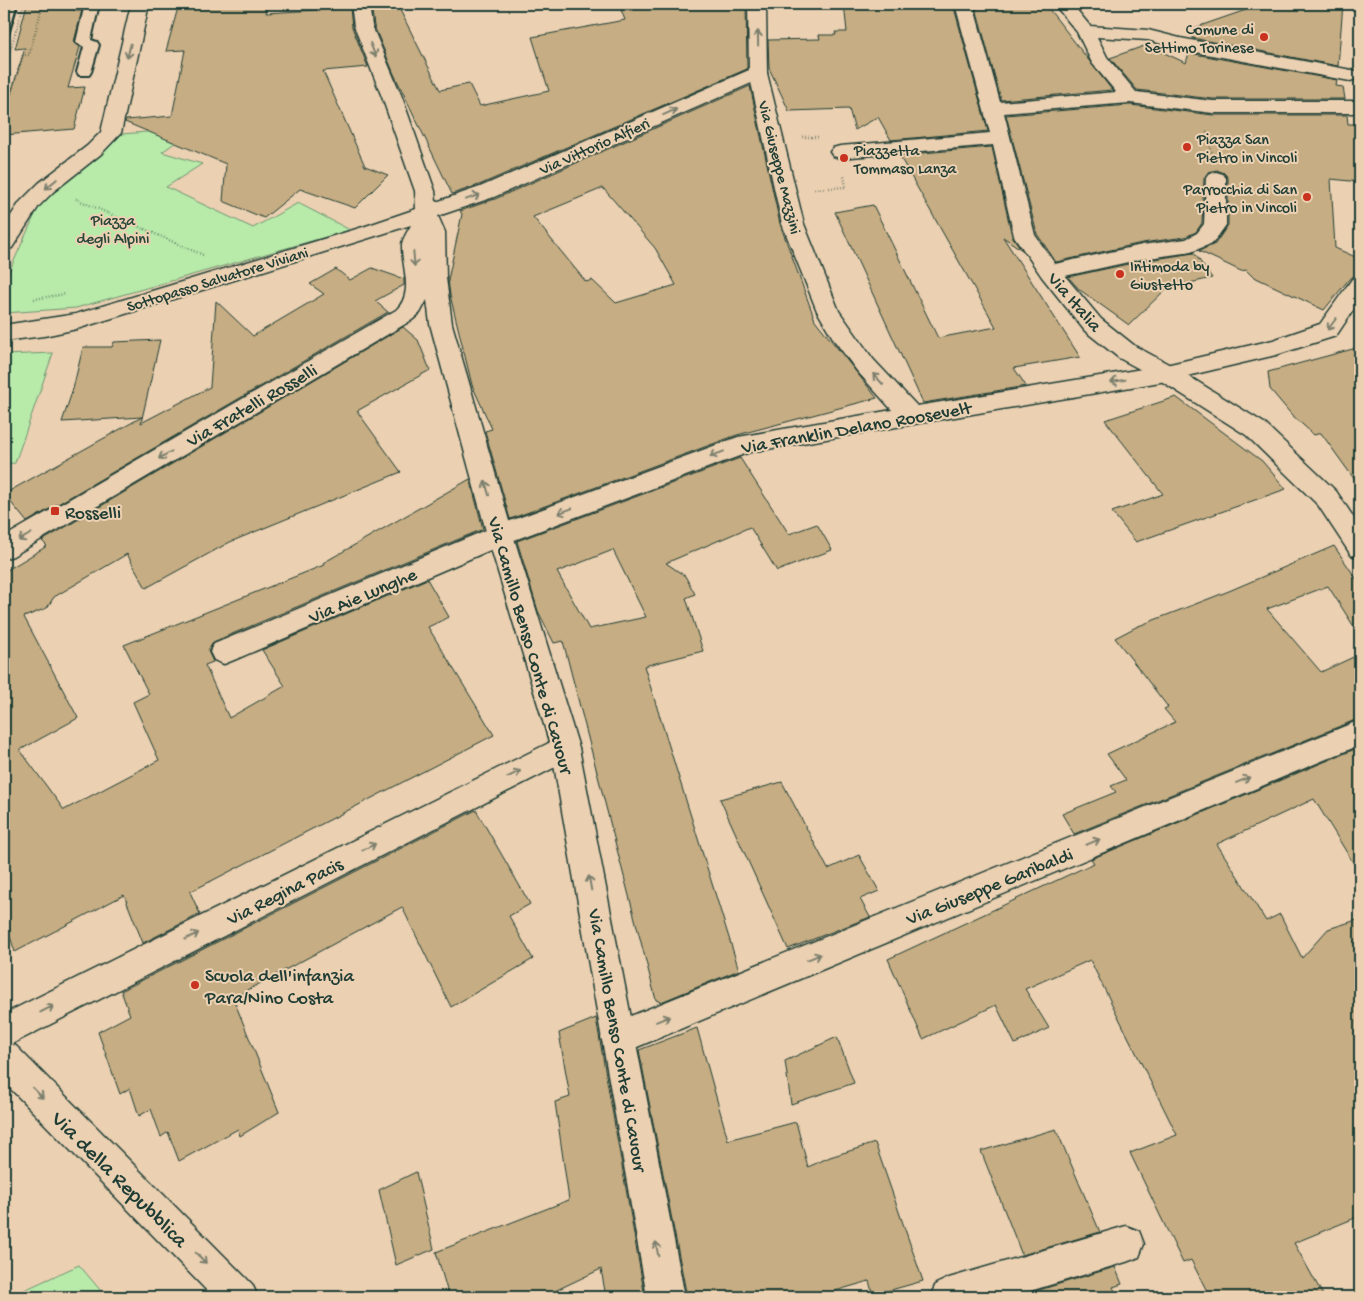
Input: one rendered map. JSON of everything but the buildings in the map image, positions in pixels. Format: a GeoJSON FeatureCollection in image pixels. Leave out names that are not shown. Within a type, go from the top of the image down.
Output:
{"type":"FeatureCollection","features":[{"type":"Feature","properties":{"kind":"street"},"geometry":{"type":"LineString","coordinates":[[4,244],[18,220],[36,197],[102,144],[111,133],[140,4]]}},
{"type":"Feature","properties":{"kind":"street","name":"Via Camillo Benso Conte di Cavour"},"geometry":{"type":"LineString","coordinates":[[360,4],[363,26],[392,97],[425,191],[427,214],[434,232],[433,254],[440,319],[500,535],[565,748],[666,1297]]}},
{"type":"Feature","properties":{"kind":"street","name":"Via Giuseppe Mazzini"},"geometry":{"type":"LineString","coordinates":[[757,4],[758,73],[793,224],[828,311],[842,334],[865,365],[911,415]]}},
{"type":"Feature","properties":{"kind":"street","name":"Via Italia"},"geometry":{"type":"LineString","coordinates":[[964,4],[1025,236],[1050,272],[1093,325],[1127,352],[1166,373],[1255,429],[1327,498],[1360,548]]}},
{"type":"Feature","properties":{"kind":"street"},"geometry":{"type":"LineString","coordinates":[[1063,4],[1085,32],[1099,59],[1127,94]]}},
{"type":"Feature","properties":{"kind":"street"},"geometry":{"type":"LineString","coordinates":[[1085,32],[1148,35],[1350,75]]}},
{"type":"Feature","properties":{"kind":"street","name":"Via Vittorio Alfieri"},"geometry":{"type":"LineString","coordinates":[[427,214],[496,188],[758,73]]}},
{"type":"Feature","properties":{"kind":"street"},"geometry":{"type":"LineString","coordinates":[[992,108],[1127,94],[1208,106],[1353,107]]}},
{"type":"Feature","properties":{"kind":"street"},"geometry":{"type":"LineString","coordinates":[[840,152],[1000,138]]}},
{"type":"Feature","properties":{"kind":"street"},"geometry":{"type":"LineString","coordinates":[[1050,272],[1142,252],[1184,246],[1205,238],[1215,225],[1216,178]]}},
{"type":"Feature","properties":{"kind":"street","name":"Via Fratelli Rosselli"},"geometry":{"type":"LineString","coordinates":[[4,549],[404,316],[416,300],[417,290],[413,242],[427,214]]}},
{"type":"Feature","properties":{"kind":"street","name":"Sottopasso Salvatore Viviani"},"geometry":{"type":"LineString","coordinates":[[4,332],[44,328],[77,321],[427,214]]}},
{"type":"Feature","properties":{"kind":"street","name":"Via Franklin Delano Roosevelt"},"geometry":{"type":"LineString","coordinates":[[500,535],[747,443],[1166,373],[1304,339],[1328,330],[1353,305],[1360,284]]}},
{"type":"Feature","properties":{"kind":"street"},"geometry":{"type":"LineString","coordinates":[[404,316],[440,319]]}},
{"type":"Feature","properties":{"kind":"street","name":"Via Aie Lunghe"},"geometry":{"type":"LineString","coordinates":[[224,652],[500,535]]}},
{"type":"Feature","properties":{"kind":"street","name":"Via Giuseppe Garibaldi"},"geometry":{"type":"LineString","coordinates":[[618,1038],[1360,732]]}},
{"type":"Feature","properties":{"kind":"street","name":"Via Regina Pacis"},"geometry":{"type":"LineString","coordinates":[[4,1031],[565,748]]}},
{"type":"Feature","properties":{"kind":"street","name":"Via della Repubblica"},"geometry":{"type":"LineString","coordinates":[[4,1058],[239,1297]]}},
{"type":"Feature","properties":{"kind":"street"},"geometry":{"type":"LineString","coordinates":[[949,1297],[1126,1244]]}},
{"type":"Feature","properties":{"kind":"lane"},"geometry":{"type":"LineString","coordinates":[[84,72],[92,45],[83,42],[92,4]]}},
{"type":"Feature","properties":{"kind":"path"},"geometry":{"type":"LineString","coordinates":[[4,72],[24,4]]}},
{"type":"Feature","properties":{"kind":"path"},"geometry":{"type":"LineString","coordinates":[[4,116],[23,55],[29,55],[43,4]]}},
{"type":"Feature","properties":{"kind":"path"},"geometry":{"type":"LineString","coordinates":[[1208,106],[1216,178]]}},
{"type":"Feature","properties":{"kind":"path"},"geometry":{"type":"LineString","coordinates":[[48,186],[210,258]]}},
{"type":"Feature","properties":{"kind":"green space","name":"Piazza degli Alpini"},"geometry":{"type":"Polygon","coordinates":[[[196,128],[162,152],[202,164],[166,187],[253,228],[298,203],[350,230],[76,308],[4,313],[4,283],[41,201],[122,134],[196,128]]]}},
{"type":"Feature","properties":{"kind":"green space"},"geometry":{"type":"Polygon","coordinates":[[[53,353],[15,463],[4,464],[4,355],[53,353]]]}},
{"type":"Feature","properties":{"kind":"green space"},"geometry":{"type":"Polygon","coordinates":[[[79,1265],[106,1297],[9,1297],[79,1265]]]}},
{"type":"Feature","properties":{"kind":"railway"},"geometry":{"type":"LineString","coordinates":[[4,8],[5,4]]}},
{"type":"Feature","properties":{"kind":"railway"},"geometry":{"type":"LineString","coordinates":[[4,51],[18,4]]}},
{"type":"Feature","properties":{"kind":"place","name":"Comune di Settimo Torinese"},"geometry":{"type":"Point","coordinates":[1264,37]}},
{"type":"Feature","properties":{"kind":"place","name":"Piazza San Pietro in Vincoli"},"geometry":{"type":"Point","coordinates":[1187,147]}},
{"type":"Feature","properties":{"kind":"place","name":"Piazzetta Tommaso Lanza"},"geometry":{"type":"Point","coordinates":[844,158]}},
{"type":"Feature","properties":{"kind":"place","name":"Parrocchia di San Pietro in Vincoli"},"geometry":{"type":"Point","coordinates":[1307,197]}},
{"type":"Feature","properties":{"kind":"place","name":"Intimoda by Giustetto"},"geometry":{"type":"Point","coordinates":[1120,274]}},
{"type":"Feature","properties":{"kind":"place","name":"Rosselli"},"geometry":{"type":"Point","coordinates":[55,511]}},
{"type":"Feature","properties":{"kind":"place","name":"Scuola dell'infanzia Para/Nino Costa"},"geometry":{"type":"Point","coordinates":[195,985]}}]}
